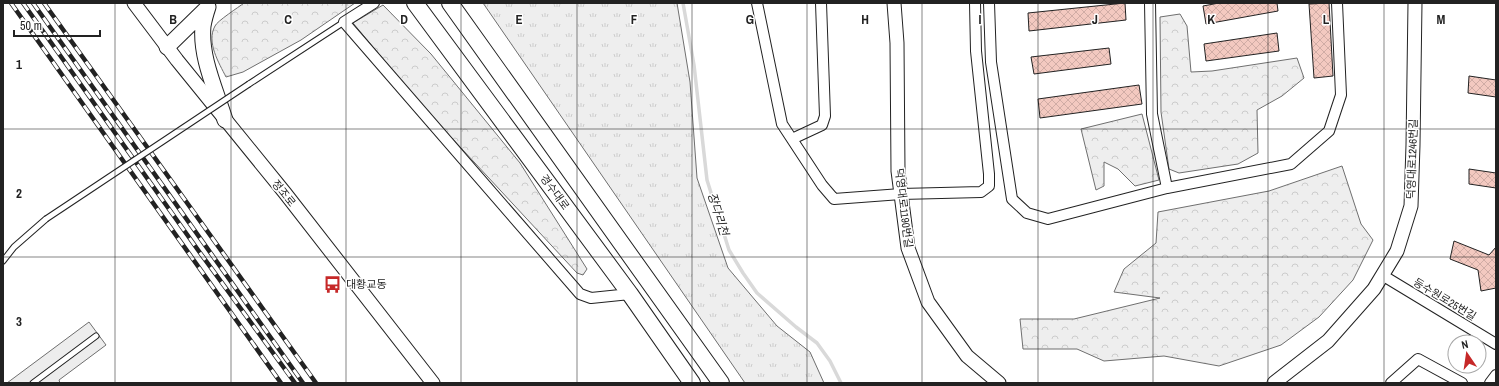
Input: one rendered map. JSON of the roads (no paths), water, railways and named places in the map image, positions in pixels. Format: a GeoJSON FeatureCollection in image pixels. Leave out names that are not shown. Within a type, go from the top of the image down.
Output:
{"type":"FeatureCollection","features":[{"type":"Feature","properties":{"kind":"main road","name":"경수대로"},"geometry":{"type":"LineString","coordinates":[[415,3],[630,294],[692,383]]}},
{"type":"Feature","properties":{"kind":"main road"},"geometry":{"type":"LineString","coordinates":[[450,3],[721,383]]}},
{"type":"Feature","properties":{"kind":"main road"},"geometry":{"type":"LineString","coordinates":[[167,47],[210,5]]}},
{"type":"Feature","properties":{"kind":"main road"},"geometry":{"type":"LineString","coordinates":[[210,5],[203,24],[203,41],[206,60],[225,120]]}},
{"type":"Feature","properties":{"kind":"street","name":"정조로"},"geometry":{"type":"LineString","coordinates":[[134,3],[167,47],[285,193],[433,383]]}},
{"type":"Feature","properties":{"kind":"street"},"geometry":{"type":"LineString","coordinates":[[757,3],[782,124],[822,185],[834,199],[901,194],[980,192],[989,186],[976,51],[975,3]]}},
{"type":"Feature","properties":{"kind":"street"},"geometry":{"type":"LineString","coordinates":[[792,139],[822,125],[825,116],[821,3]]}},
{"type":"Feature","properties":{"kind":"street","name":"덕영대로1190번길"},"geometry":{"type":"LineString","coordinates":[[894,3],[897,43],[898,171],[908,248],[928,302],[967,356],[999,383]]}},
{"type":"Feature","properties":{"kind":"street"},"geometry":{"type":"LineString","coordinates":[[989,3],[991,62],[1012,199],[1027,213],[1048,219],[1167,188],[1291,164],[1328,131],[1341,95],[1337,3]]}},
{"type":"Feature","properties":{"kind":"street"},"geometry":{"type":"LineString","coordinates":[[1150,3],[1152,114],[1167,188]]}},
{"type":"Feature","properties":{"kind":"street","name":"덕영대로1246번길"},"geometry":{"type":"LineString","coordinates":[[1274,383],[1328,341],[1374,289],[1397,251],[1411,206],[1415,3]]}},
{"type":"Feature","properties":{"kind":"street"},"geometry":{"type":"LineString","coordinates":[[370,5],[344,22],[580,294],[591,298],[630,294]]}},
{"type":"Feature","properties":{"kind":"street","name":"동수원로25번길"},"geometry":{"type":"LineString","coordinates":[[1382,275],[1496,344]]}},
{"type":"Feature","properties":{"kind":"street"},"geometry":{"type":"LineString","coordinates":[[1390,383],[1418,359],[1462,383]]}},
{"type":"Feature","properties":{"kind":"street"},"geometry":{"type":"LineString","coordinates":[[1490,383],[1496,375]]}},
{"type":"Feature","properties":{"kind":"lane"},"geometry":{"type":"LineString","coordinates":[[3,261],[14,247],[46,219],[248,84],[344,22]]}},
{"type":"Feature","properties":{"kind":"lane"},"geometry":{"type":"LineString","coordinates":[[34,383],[96,336]]}},
{"type":"Feature","properties":{"kind":"waterway","name":"장다리천"},"geometry":{"type":"LineString","coordinates":[[683,3],[694,65],[707,180],[729,250],[757,293],[817,343],[830,361],[841,383]]}},
{"type":"Feature","properties":{"kind":"railway"},"geometry":{"type":"LineString","coordinates":[[11,3],[281,383]]}},
{"type":"Feature","properties":{"kind":"railway"},"geometry":{"type":"LineString","coordinates":[[23,3],[198,250],[295,383]]}},
{"type":"Feature","properties":{"kind":"railway"},"geometry":{"type":"LineString","coordinates":[[33,3],[303,383]]}},
{"type":"Feature","properties":{"kind":"railway"},"geometry":{"type":"LineString","coordinates":[[44,3],[316,383]]}},
{"type":"Feature","properties":{"kind":"place","name":"대황교동"},"geometry":{"type":"Point","coordinates":[333,284]}}]}
